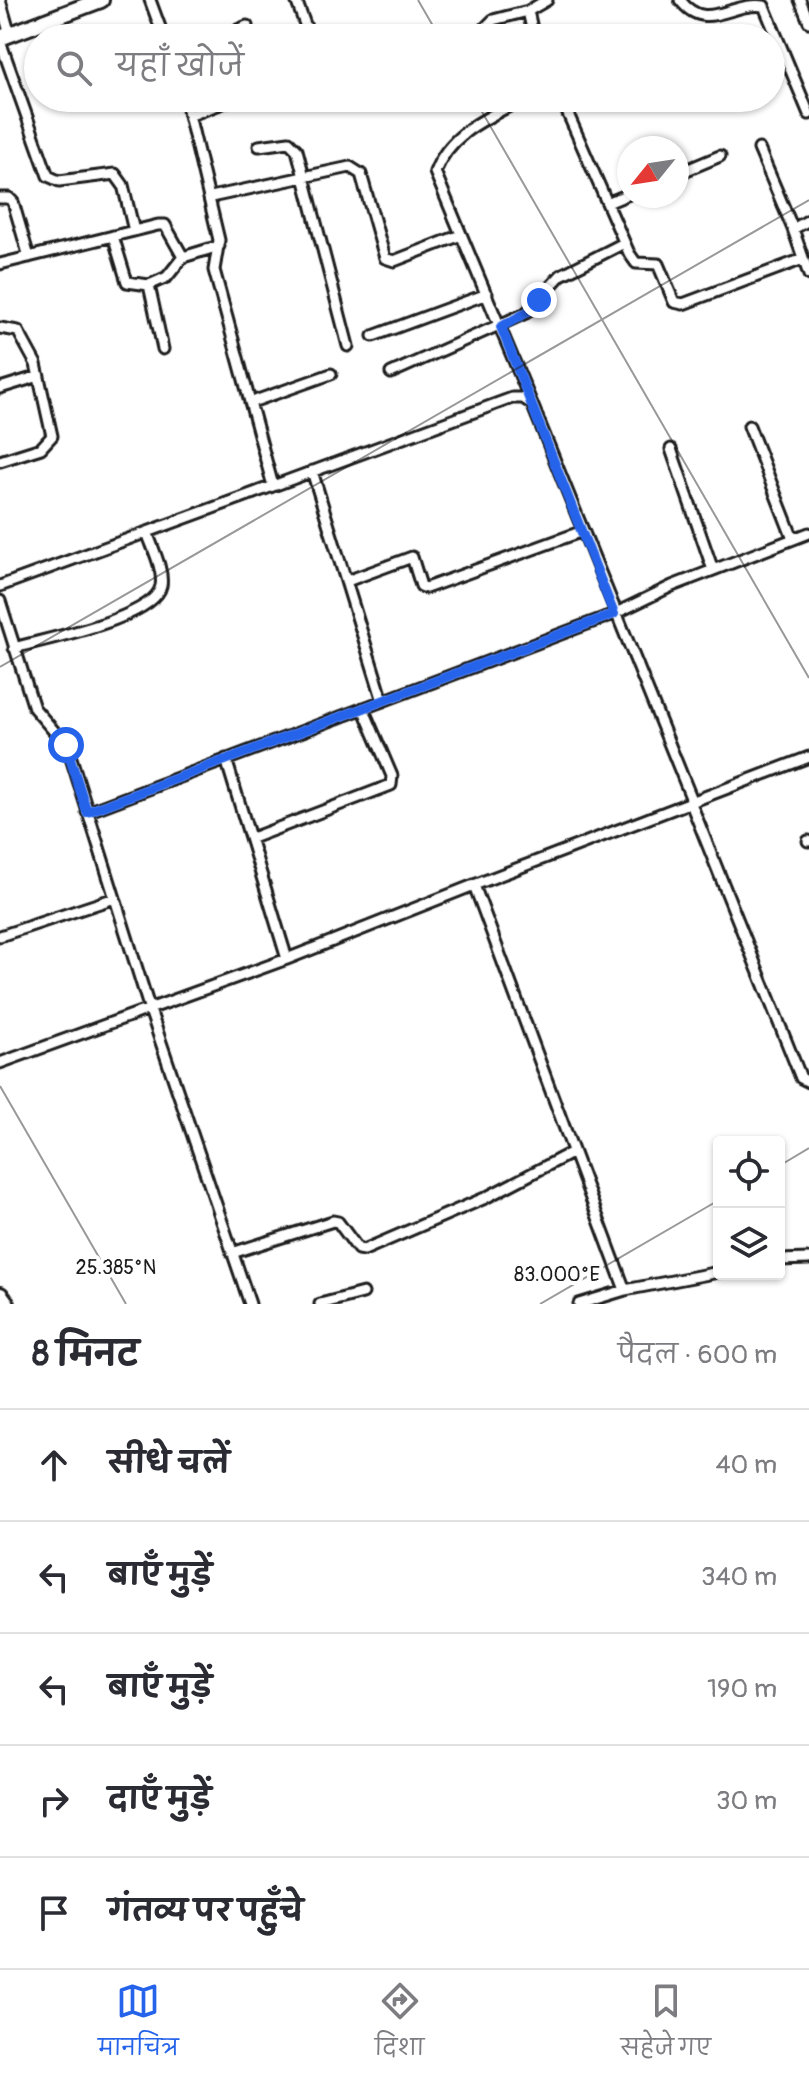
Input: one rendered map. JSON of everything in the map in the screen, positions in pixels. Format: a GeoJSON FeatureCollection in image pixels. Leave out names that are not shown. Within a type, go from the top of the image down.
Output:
{"type":"FeatureCollection","features":[{"type":"Feature","properties":{"kind":"highway"},"geometry":{"type":"LineString","coordinates":[[0,1296],[6,1304]]}},
{"type":"Feature","properties":{"kind":"main road"},"geometry":{"type":"LineString","coordinates":[[39,24],[101,0]]}},
{"type":"Feature","properties":{"kind":"main road"},"geometry":{"type":"LineString","coordinates":[[3,38],[24,30]]}},
{"type":"Feature","properties":{"kind":"street"},"geometry":{"type":"LineString","coordinates":[[0,0],[3,38],[24,102]]}},
{"type":"Feature","properties":{"kind":"street"},"geometry":{"type":"LineString","coordinates":[[150,0],[159,24]]}},
{"type":"Feature","properties":{"kind":"street"},"geometry":{"type":"LineString","coordinates":[[296,0],[305,24]]}},
{"type":"Feature","properties":{"kind":"street"},"geometry":{"type":"LineString","coordinates":[[489,24],[493,20],[528,11],[547,0]]}},
{"type":"Feature","properties":{"kind":"street"},"geometry":{"type":"LineString","coordinates":[[680,0],[690,12],[701,17],[764,6],[772,24]]}},
{"type":"Feature","properties":{"kind":"street"},"geometry":{"type":"LineString","coordinates":[[800,0],[807,9],[809,22]]}},
{"type":"Feature","properties":{"kind":"street"},"geometry":{"type":"LineString","coordinates":[[528,11],[531,24]]}},
{"type":"Feature","properties":{"kind":"street"},"geometry":{"type":"LineString","coordinates":[[785,56],[809,114]]}},
{"type":"Feature","properties":{"kind":"street"},"geometry":{"type":"LineString","coordinates":[[27,112],[48,176],[59,181],[115,174],[123,185],[134,231]]}},
{"type":"Feature","properties":{"kind":"street"},"geometry":{"type":"LineString","coordinates":[[190,112],[211,197],[219,246],[214,270],[273,486]]}},
{"type":"Feature","properties":{"kind":"street"},"geometry":{"type":"LineString","coordinates":[[191,115],[199,112]]}},
{"type":"Feature","properties":{"kind":"street"},"geometry":{"type":"LineString","coordinates":[[500,112],[464,132],[439,161],[435,172],[437,182],[501,327],[801,1078],[809,1082]]}},
{"type":"Feature","properties":{"kind":"street"},"geometry":{"type":"LineString","coordinates":[[567,112],[624,243],[636,263],[658,264],[671,297],[678,304],[803,259]]}},
{"type":"Feature","properties":{"kind":"street"},"geometry":{"type":"LineString","coordinates":[[259,146],[293,143],[348,346]]}},
{"type":"Feature","properties":{"kind":"street"},"geometry":{"type":"LineString","coordinates":[[759,149],[809,275]]}},
{"type":"Feature","properties":{"kind":"street"},"geometry":{"type":"LineString","coordinates":[[689,169],[720,156]]}},
{"type":"Feature","properties":{"kind":"street"},"geometry":{"type":"LineString","coordinates":[[211,197],[344,166],[359,170],[381,249],[390,260],[461,235]]}},
{"type":"Feature","properties":{"kind":"street"},"geometry":{"type":"LineString","coordinates":[[0,198],[9,198],[13,202],[29,257]]}},
{"type":"Feature","properties":{"kind":"street"},"geometry":{"type":"LineString","coordinates":[[607,203],[617,199]]}},
{"type":"Feature","properties":{"kind":"street"},"geometry":{"type":"LineString","coordinates":[[793,229],[809,220]]}},
{"type":"Feature","properties":{"kind":"street"},"geometry":{"type":"LineString","coordinates":[[0,264],[165,225],[183,257]]}},
{"type":"Feature","properties":{"kind":"street"},"geometry":{"type":"LineString","coordinates":[[113,236],[127,282],[149,285],[167,277],[183,257],[219,246]]}},
{"type":"Feature","properties":{"kind":"street"},"geometry":{"type":"LineString","coordinates":[[391,373],[501,327],[536,305],[561,275],[624,243]]}},
{"type":"Feature","properties":{"kind":"street"},"geometry":{"type":"LineString","coordinates":[[149,285],[163,349]]}},
{"type":"Feature","properties":{"kind":"street"},"geometry":{"type":"LineString","coordinates":[[373,336],[487,294]]}},
{"type":"Feature","properties":{"kind":"street"},"geometry":{"type":"LineString","coordinates":[[0,328],[22,335],[39,376],[51,440],[41,448],[0,461]]}},
{"type":"Feature","properties":{"kind":"street"},"geometry":{"type":"LineString","coordinates":[[252,402],[331,374]]}},
{"type":"Feature","properties":{"kind":"street"},"geometry":{"type":"LineString","coordinates":[[0,388],[39,376]]}},
{"type":"Feature","properties":{"kind":"street"},"geometry":{"type":"LineString","coordinates":[[0,586],[512,398],[523,398],[532,404]]}},
{"type":"Feature","properties":{"kind":"street"},"geometry":{"type":"LineString","coordinates":[[749,426],[793,539]]}},
{"type":"Feature","properties":{"kind":"street"},"geometry":{"type":"LineString","coordinates":[[671,449],[713,570]]}},
{"type":"Feature","properties":{"kind":"street"},"geometry":{"type":"LineString","coordinates":[[312,471],[383,701]]}},
{"type":"Feature","properties":{"kind":"street"},"geometry":{"type":"LineString","coordinates":[[347,581],[412,557],[421,586],[426,588],[583,531]]}},
{"type":"Feature","properties":{"kind":"street"},"geometry":{"type":"LineString","coordinates":[[14,648],[120,618],[153,598],[161,585],[160,573],[147,532]]}},
{"type":"Feature","properties":{"kind":"street"},"geometry":{"type":"LineString","coordinates":[[87,812],[614,614],[713,570],[809,533]]}},
{"type":"Feature","properties":{"kind":"street"},"geometry":{"type":"LineString","coordinates":[[0,601],[34,708],[66,745],[149,1007],[250,1304]]}},
{"type":"Feature","properties":{"kind":"street"},"geometry":{"type":"LineString","coordinates":[[252,838],[391,785],[392,776],[363,708]]}},
{"type":"Feature","properties":{"kind":"street"},"geometry":{"type":"LineString","coordinates":[[0,1063],[287,959],[691,800],[809,757]]}},
{"type":"Feature","properties":{"kind":"street"},"geometry":{"type":"LineString","coordinates":[[226,759],[287,959]]}},
{"type":"Feature","properties":{"kind":"street"},"geometry":{"type":"LineString","coordinates":[[474,885],[625,1290]]}},
{"type":"Feature","properties":{"kind":"street"},"geometry":{"type":"LineString","coordinates":[[0,936],[115,898]]}},
{"type":"Feature","properties":{"kind":"street"},"geometry":{"type":"LineString","coordinates":[[232,1253],[333,1221],[338,1222],[358,1249],[364,1250],[485,1198],[573,1152]]}},
{"type":"Feature","properties":{"kind":"street"},"geometry":{"type":"LineString","coordinates":[[785,1260],[809,1259]]}},
{"type":"Feature","properties":{"kind":"street"},"geometry":{"type":"LineString","coordinates":[[579,1304],[625,1290],[713,1273]]}},
{"type":"Feature","properties":{"kind":"street"},"geometry":{"type":"LineString","coordinates":[[320,1304],[363,1293]]}},
{"type":"Feature","properties":{"kind":"route"},"geometry":{"type":"LineString","coordinates":[[66,745],[87,812],[614,614],[501,327],[526,313],[539,300]]}}]}
